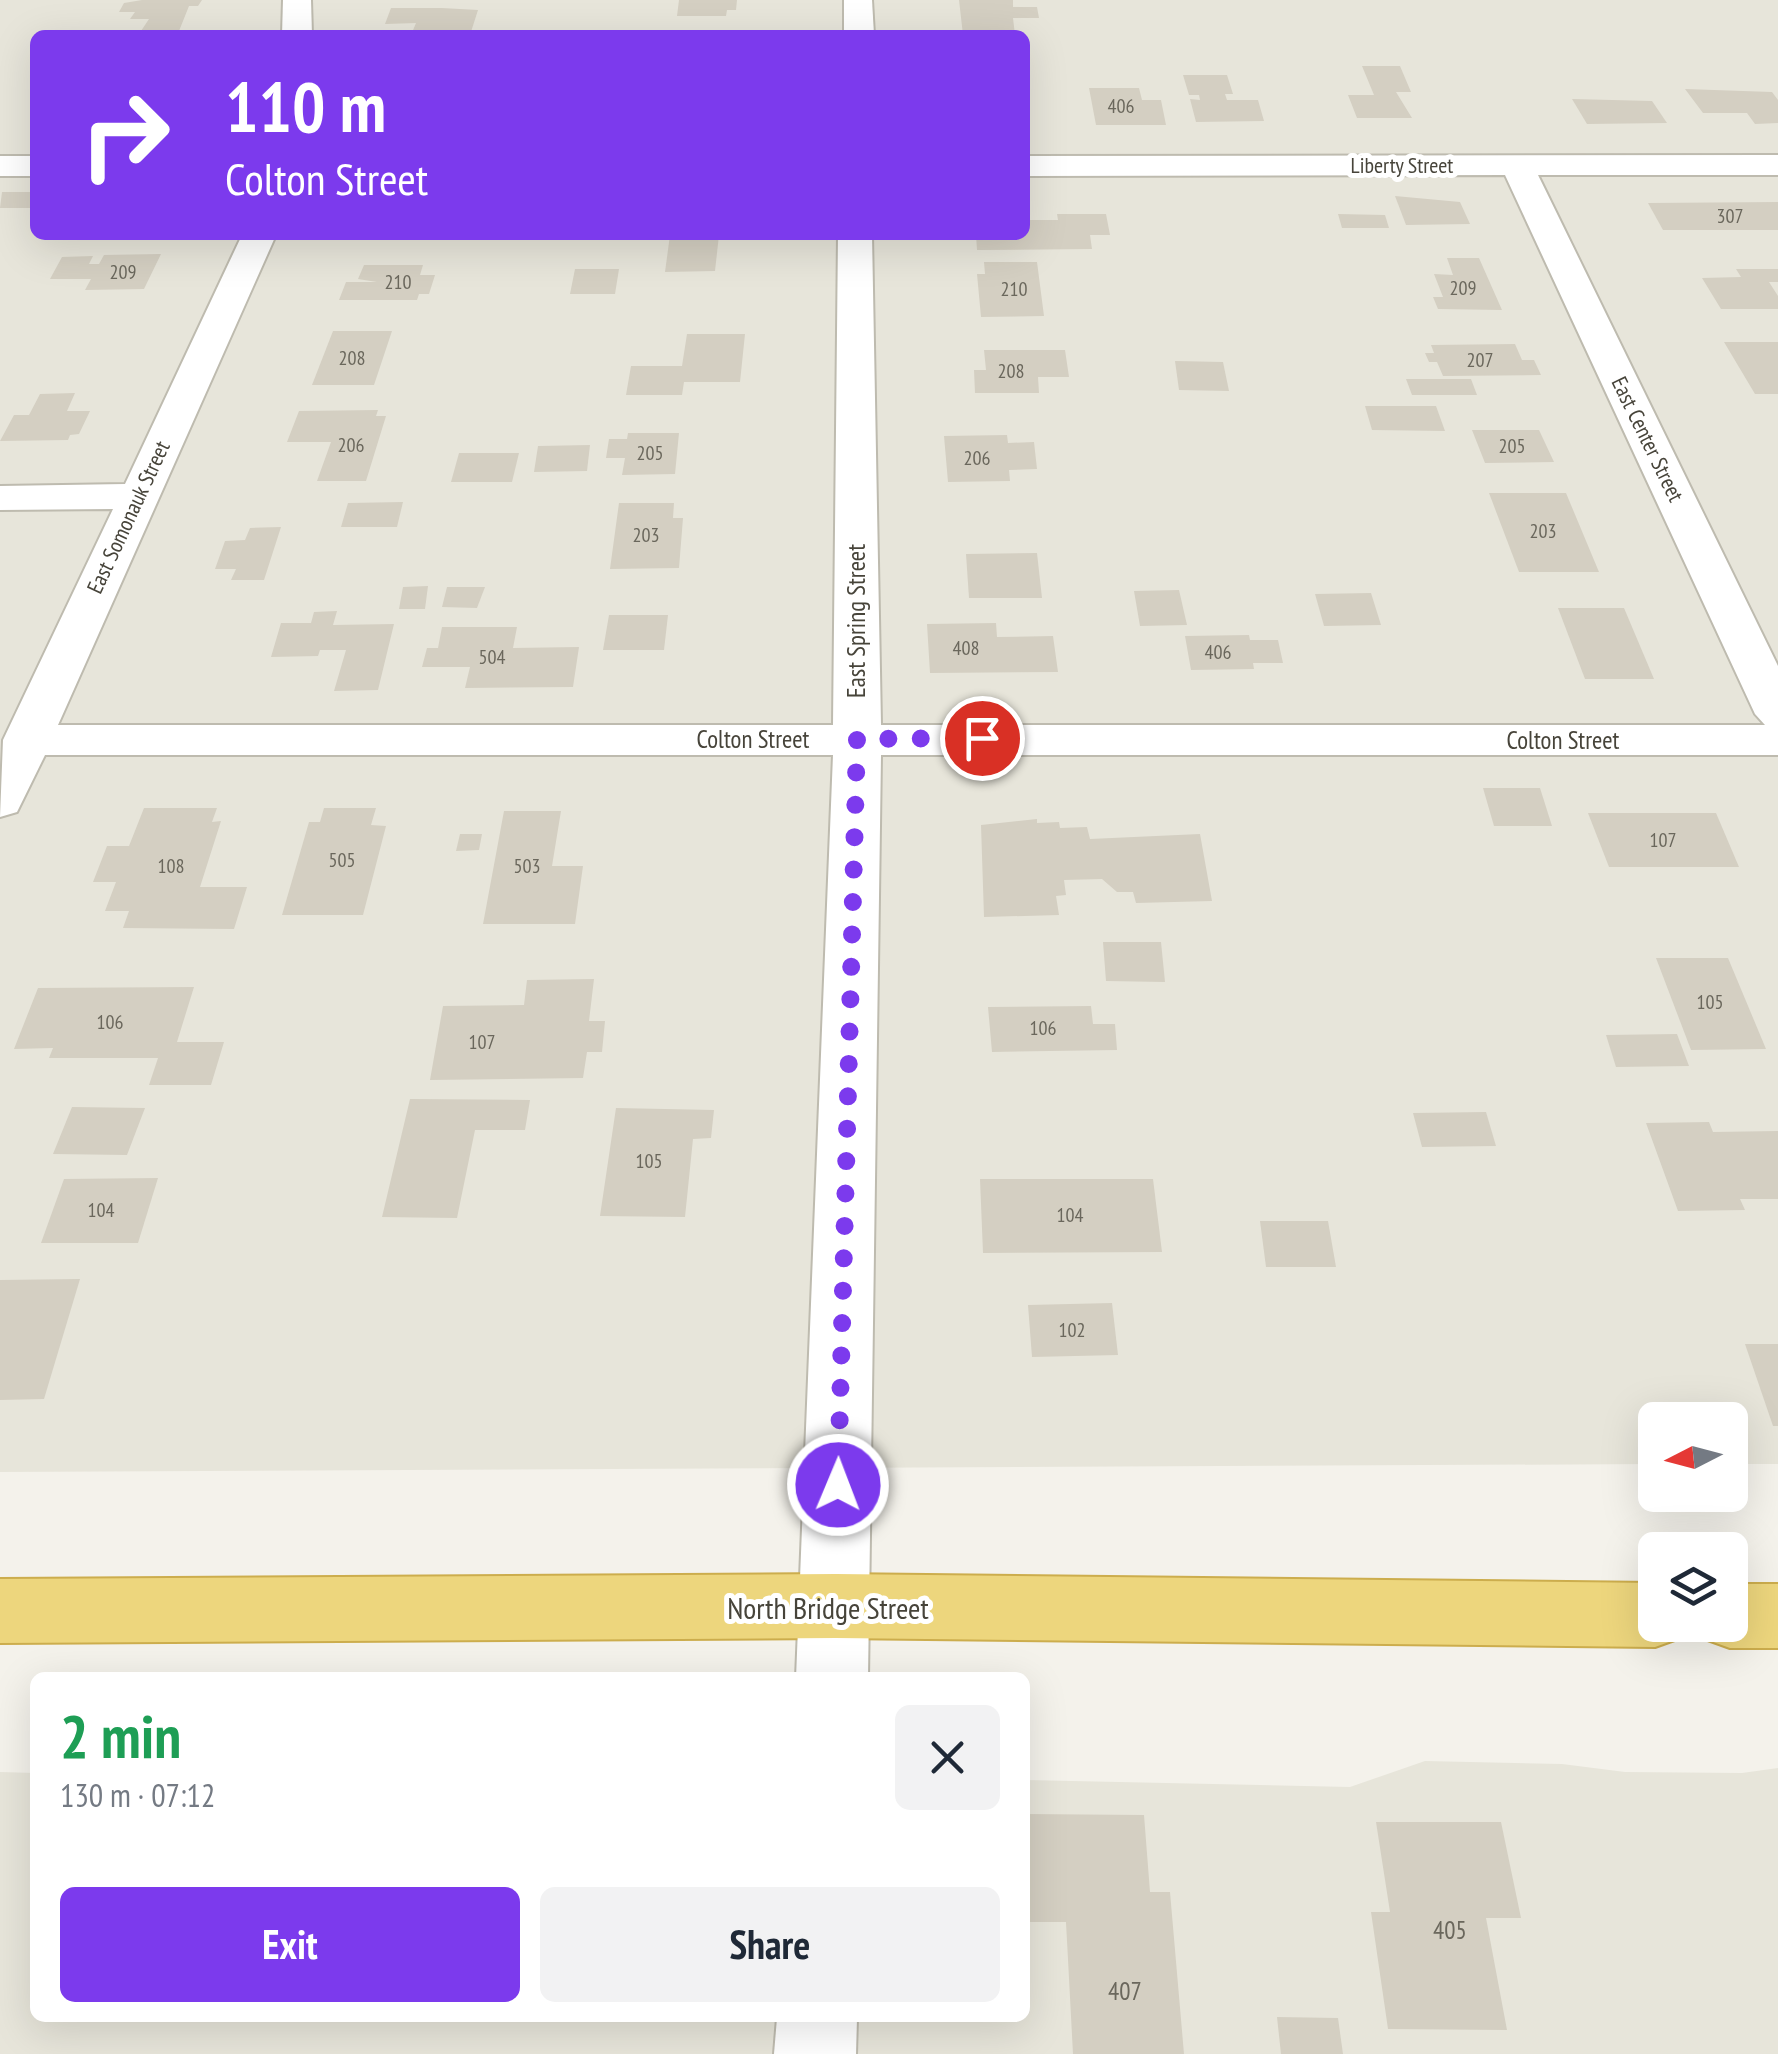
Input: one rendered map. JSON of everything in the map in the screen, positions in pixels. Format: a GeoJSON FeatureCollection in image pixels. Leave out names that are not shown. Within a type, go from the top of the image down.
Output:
{"type":"FeatureCollection","features":[{"type":"Feature","properties":{"kind":"highway","name":"North Bridge Street"},"geometry":{"type":"LineString","coordinates":[[0,1610],[836,1606],[1638,1615]]}},
{"type":"Feature","properties":{"kind":"highway"},"geometry":{"type":"LineString","coordinates":[[1748,1616],[1778,1616]]}},
{"type":"Feature","properties":{"kind":"street"},"geometry":{"type":"LineString","coordinates":[[297,30],[298,0]]}},
{"type":"Feature","properties":{"kind":"street"},"geometry":{"type":"LineString","coordinates":[[858,0],[859,30]]}},
{"type":"Feature","properties":{"kind":"street"},"geometry":{"type":"LineString","coordinates":[[0,166],[30,166]]}},
{"type":"Feature","properties":{"kind":"street","name":"Liberty Street"},"geometry":{"type":"LineString","coordinates":[[1030,166],[1778,166]]}},
{"type":"Feature","properties":{"kind":"street","name":"East Center Street"},"geometry":{"type":"LineString","coordinates":[[1517,166],[1778,714]]}},
{"type":"Feature","properties":{"kind":"street","name":"East Somonauk Street"},"geometry":{"type":"LineString","coordinates":[[0,801],[257,240]]}},
{"type":"Feature","properties":{"kind":"street","name":"East Spring Street"},"geometry":{"type":"LineString","coordinates":[[832,1672],[857,739],[854,240]]}},
{"type":"Feature","properties":{"kind":"street"},"geometry":{"type":"LineString","coordinates":[[0,498],[137,496]]}},
{"type":"Feature","properties":{"kind":"street","name":"Colton Street"},"geometry":{"type":"LineString","coordinates":[[27,740],[1778,740]]}},
{"type":"Feature","properties":{"kind":"street"},"geometry":{"type":"LineString","coordinates":[[815,2054],[817,2022]]}},
{"type":"Feature","properties":{"kind":"shaded area"},"geometry":{"type":"Polygon","coordinates":[[[0,0],[1778,0],[1778,1464],[1748,1464],[1748,1402],[1638,1402],[1638,1464],[0,1472],[0,0]]]}},
{"type":"Feature","properties":{"kind":"shaded area"},"geometry":{"type":"Polygon","coordinates":[[[1425,1761],[1562,1764],[1625,1772],[1742,1773],[1778,1768],[1778,2054],[0,2054],[0,1772],[30,1773],[30,2022],[1030,2022],[1030,1780],[1350,1787],[1425,1761]]]}},
{"type":"Feature","properties":{"kind":"building"},"geometry":{"type":"Polygon","coordinates":[[[202,0],[198,6],[189,6],[179,30],[142,30],[149,19],[130,19],[135,12],[119,12],[124,3],[202,0]]]}},
{"type":"Feature","properties":{"kind":"building"},"geometry":{"type":"Polygon","coordinates":[[[679,0],[737,0],[736,10],[727,10],[726,16],[677,16],[679,0]]]}},
{"type":"Feature","properties":{"kind":"building"},"geometry":{"type":"Polygon","coordinates":[[[959,0],[1013,0],[1013,7],[1037,7],[1039,18],[1013,18],[1014,30],[962,30],[959,0]]]}},
{"type":"Feature","properties":{"kind":"building"},"geometry":{"type":"Polygon","coordinates":[[[391,8],[478,10],[472,30],[413,30],[416,23],[385,24],[391,8]]]}},
{"type":"Feature","properties":{"kind":"building"},"geometry":{"type":"Polygon","coordinates":[[[1362,66],[1400,66],[1411,92],[1396,92],[1412,118],[1357,118],[1348,95],[1374,95],[1362,66]]]}},
{"type":"Feature","properties":{"kind":"building"},"geometry":{"type":"Polygon","coordinates":[[[1183,75],[1227,75],[1233,94],[1225,94],[1227,100],[1258,100],[1264,121],[1196,122],[1190,99],[1200,100],[1199,95],[1189,95],[1183,75]]]}},
{"type":"Feature","properties":{"kind":"building"},"geometry":{"type":"Polygon","coordinates":[[[1089,88],[1139,88],[1142,100],[1161,100],[1166,125],[1096,125],[1089,88]]]}},
{"type":"Feature","properties":{"kind":"building"},"geometry":{"type":"Polygon","coordinates":[[[1685,89],[1772,92],[1778,100],[1778,123],[1755,124],[1747,113],[1703,113],[1685,89]]]}},
{"type":"Feature","properties":{"kind":"building"},"geometry":{"type":"Polygon","coordinates":[[[1572,99],[1652,101],[1667,123],[1587,124],[1572,99]]]}},
{"type":"Feature","properties":{"kind":"building"},"geometry":{"type":"Polygon","coordinates":[[[2,192],[30,192],[30,208],[0,208],[2,192]]]}},
{"type":"Feature","properties":{"kind":"building"},"geometry":{"type":"Polygon","coordinates":[[[1395,196],[1460,202],[1470,224],[1406,225],[1395,196]]]}},
{"type":"Feature","properties":{"kind":"building"},"geometry":{"type":"Polygon","coordinates":[[[1778,202],[1778,230],[1663,230],[1648,203],[1778,202]]]}},
{"type":"Feature","properties":{"kind":"building"},"geometry":{"type":"Polygon","coordinates":[[[1057,214],[1106,214],[1110,235],[1090,235],[1092,249],[977,250],[976,240],[1030,240],[1030,220],[1058,220],[1057,214]]]}},
{"type":"Feature","properties":{"kind":"building"},"geometry":{"type":"Polygon","coordinates":[[[1338,214],[1385,215],[1389,228],[1342,228],[1338,214]]]}},
{"type":"Feature","properties":{"kind":"building"},"geometry":{"type":"Polygon","coordinates":[[[669,240],[718,240],[715,271],[665,272],[669,240]]]}},
{"type":"Feature","properties":{"kind":"building"},"geometry":{"type":"Polygon","coordinates":[[[161,254],[144,289],[85,290],[91,279],[50,279],[62,257],[93,256],[89,264],[99,264],[104,255],[161,254]]]}},
{"type":"Feature","properties":{"kind":"building"},"geometry":{"type":"Polygon","coordinates":[[[1447,258],[1479,258],[1502,310],[1438,309],[1433,297],[1443,297],[1434,274],[1453,275],[1447,258]]]}},
{"type":"Feature","properties":{"kind":"building"},"geometry":{"type":"Polygon","coordinates":[[[984,262],[1037,262],[1044,316],[981,317],[977,274],[985,274],[984,262]]]}},
{"type":"Feature","properties":{"kind":"building"},"geometry":{"type":"Polygon","coordinates":[[[364,265],[423,265],[420,275],[435,275],[429,294],[419,294],[417,300],[339,300],[346,282],[377,282],[358,279],[364,265]]]}},
{"type":"Feature","properties":{"kind":"building"},"geometry":{"type":"Polygon","coordinates":[[[575,269],[619,269],[615,294],[570,294],[575,269]]]}},
{"type":"Feature","properties":{"kind":"building"},"geometry":{"type":"Polygon","coordinates":[[[1736,269],[1778,269],[1778,282],[1769,282],[1778,296],[1778,309],[1721,309],[1702,278],[1741,277],[1736,269]]]}},
{"type":"Feature","properties":{"kind":"building"},"geometry":{"type":"Polygon","coordinates":[[[333,331],[392,331],[374,385],[312,385],[333,331]]]}},
{"type":"Feature","properties":{"kind":"building"},"geometry":{"type":"Polygon","coordinates":[[[687,334],[745,334],[740,382],[684,382],[682,395],[626,395],[631,366],[682,366],[687,334]]]}},
{"type":"Feature","properties":{"kind":"building"},"geometry":{"type":"Polygon","coordinates":[[[1724,342],[1778,342],[1778,394],[1755,394],[1724,342]]]}},
{"type":"Feature","properties":{"kind":"building"},"geometry":{"type":"Polygon","coordinates":[[[1515,344],[1522,360],[1534,360],[1541,375],[1443,376],[1437,362],[1429,362],[1425,353],[1434,353],[1431,345],[1515,344]]]}},
{"type":"Feature","properties":{"kind":"building"},"geometry":{"type":"Polygon","coordinates":[[[984,350],[1065,350],[1069,377],[1038,377],[1039,393],[975,393],[974,370],[986,370],[984,350]]]}},
{"type":"Feature","properties":{"kind":"building"},"geometry":{"type":"Polygon","coordinates":[[[1175,361],[1223,362],[1229,391],[1179,390],[1175,361]]]}},
{"type":"Feature","properties":{"kind":"building"},"geometry":{"type":"Polygon","coordinates":[[[1406,379],[1471,379],[1477,395],[1412,395],[1406,379]]]}},
{"type":"Feature","properties":{"kind":"building"},"geometry":{"type":"Polygon","coordinates":[[[75,393],[67,411],[90,411],[79,434],[70,435],[68,440],[0,441],[14,415],[29,415],[40,394],[75,393]]]}},
{"type":"Feature","properties":{"kind":"building"},"geometry":{"type":"Polygon","coordinates":[[[1365,406],[1436,406],[1445,431],[1372,430],[1365,406]]]}},
{"type":"Feature","properties":{"kind":"building"},"geometry":{"type":"Polygon","coordinates":[[[378,410],[376,416],[386,416],[366,481],[317,481],[331,442],[287,442],[299,411],[378,410]]]}},
{"type":"Feature","properties":{"kind":"building"},"geometry":{"type":"Polygon","coordinates":[[[1472,430],[1539,430],[1554,462],[1485,463],[1472,430]]]}},
{"type":"Feature","properties":{"kind":"building"},"geometry":{"type":"Polygon","coordinates":[[[628,433],[679,433],[675,474],[622,475],[625,458],[606,458],[609,439],[627,439],[628,433]]]}},
{"type":"Feature","properties":{"kind":"building"},"geometry":{"type":"Polygon","coordinates":[[[1007,435],[1008,443],[1034,442],[1037,469],[1009,470],[1010,481],[948,482],[944,436],[1007,435]]]}},
{"type":"Feature","properties":{"kind":"building"},"geometry":{"type":"Polygon","coordinates":[[[590,445],[587,471],[534,472],[538,446],[590,445]]]}},
{"type":"Feature","properties":{"kind":"building"},"geometry":{"type":"Polygon","coordinates":[[[459,453],[519,453],[512,482],[451,482],[459,453]]]}},
{"type":"Feature","properties":{"kind":"building"},"geometry":{"type":"Polygon","coordinates":[[[1489,493],[1566,493],[1599,572],[1519,572],[1489,493]]]}},
{"type":"Feature","properties":{"kind":"building"},"geometry":{"type":"Polygon","coordinates":[[[403,502],[397,527],[341,527],[348,503],[403,502]]]}},
{"type":"Feature","properties":{"kind":"building"},"geometry":{"type":"Polygon","coordinates":[[[619,503],[674,503],[673,518],[683,518],[679,568],[610,569],[619,503]]]}},
{"type":"Feature","properties":{"kind":"building"},"geometry":{"type":"Polygon","coordinates":[[[281,527],[264,580],[231,580],[236,569],[215,569],[225,541],[245,540],[250,528],[281,527]]]}},
{"type":"Feature","properties":{"kind":"building"},"geometry":{"type":"Polygon","coordinates":[[[1037,553],[1042,598],[969,598],[966,554],[1037,553]]]}},
{"type":"Feature","properties":{"kind":"building"},"geometry":{"type":"Polygon","coordinates":[[[428,586],[425,609],[399,609],[403,587],[428,586]]]}},
{"type":"Feature","properties":{"kind":"building"},"geometry":{"type":"Polygon","coordinates":[[[447,587],[485,587],[477,608],[442,607],[447,587]]]}},
{"type":"Feature","properties":{"kind":"building"},"geometry":{"type":"Polygon","coordinates":[[[1179,590],[1187,625],[1140,626],[1134,591],[1179,590]]]}},
{"type":"Feature","properties":{"kind":"building"},"geometry":{"type":"Polygon","coordinates":[[[1371,593],[1381,625],[1324,626],[1315,594],[1371,593]]]}},
{"type":"Feature","properties":{"kind":"building"},"geometry":{"type":"Polygon","coordinates":[[[1558,608],[1624,608],[1654,679],[1585,679],[1558,608]]]}},
{"type":"Feature","properties":{"kind":"building"},"geometry":{"type":"Polygon","coordinates":[[[337,611],[333,625],[394,624],[378,690],[334,691],[346,650],[320,650],[318,656],[271,657],[281,623],[311,623],[314,612],[337,611]]]}},
{"type":"Feature","properties":{"kind":"building"},"geometry":{"type":"Polygon","coordinates":[[[609,615],[668,615],[664,650],[603,650],[609,615]]]}},
{"type":"Feature","properties":{"kind":"building"},"geometry":{"type":"Polygon","coordinates":[[[996,623],[997,637],[1053,636],[1058,672],[930,673],[927,624],[996,623]]]}},
{"type":"Feature","properties":{"kind":"building"},"geometry":{"type":"Polygon","coordinates":[[[442,627],[517,627],[513,648],[579,647],[573,687],[465,688],[470,667],[422,667],[427,648],[438,648],[442,627]]]}},
{"type":"Feature","properties":{"kind":"building"},"geometry":{"type":"Polygon","coordinates":[[[1249,635],[1250,640],[1278,640],[1283,663],[1253,663],[1254,669],[1191,670],[1185,636],[1249,635]]]}},
{"type":"Feature","properties":{"kind":"building"},"geometry":{"type":"Polygon","coordinates":[[[1483,788],[1540,788],[1552,826],[1494,826],[1483,788]]]}},
{"type":"Feature","properties":{"kind":"building"},"geometry":{"type":"Polygon","coordinates":[[[144,808],[217,808],[212,822],[221,821],[200,887],[247,887],[234,929],[123,928],[129,911],[105,911],[116,882],[93,882],[107,846],[129,846],[144,808]]]}},
{"type":"Feature","properties":{"kind":"building"},"geometry":{"type":"Polygon","coordinates":[[[324,808],[376,808],[371,825],[386,826],[363,915],[282,915],[309,822],[320,822],[324,808]]]}},
{"type":"Feature","properties":{"kind":"building"},"geometry":{"type":"Polygon","coordinates":[[[504,811],[561,811],[552,866],[583,866],[575,924],[483,924],[504,811]]]}},
{"type":"Feature","properties":{"kind":"building"},"geometry":{"type":"Polygon","coordinates":[[[1588,813],[1716,813],[1739,867],[1609,867],[1588,813]]]}},
{"type":"Feature","properties":{"kind":"building"},"geometry":{"type":"Polygon","coordinates":[[[1037,819],[1037,823],[1059,822],[1060,828],[1087,827],[1090,839],[1200,834],[1212,901],[1136,903],[1133,892],[1117,892],[1102,879],[1064,880],[1066,895],[1056,896],[1059,915],[984,917],[981,825],[1037,819]]]}},
{"type":"Feature","properties":{"kind":"building"},"geometry":{"type":"Polygon","coordinates":[[[460,834],[482,834],[479,850],[456,851],[460,834]]]}},
{"type":"Feature","properties":{"kind":"building"},"geometry":{"type":"Polygon","coordinates":[[[1103,942],[1161,942],[1165,982],[1106,981],[1103,942]]]}},
{"type":"Feature","properties":{"kind":"building"},"geometry":{"type":"Polygon","coordinates":[[[1656,958],[1728,958],[1766,1049],[1691,1050],[1656,958]]]}},
{"type":"Feature","properties":{"kind":"building"},"geometry":{"type":"Polygon","coordinates":[[[594,979],[589,1021],[605,1021],[602,1052],[587,1052],[583,1078],[430,1080],[443,1006],[524,1005],[527,980],[594,979]]]}},
{"type":"Feature","properties":{"kind":"building"},"geometry":{"type":"Polygon","coordinates":[[[194,987],[177,1042],[224,1042],[211,1085],[149,1085],[158,1058],[49,1058],[53,1048],[14,1049],[38,988],[194,987]]]}},
{"type":"Feature","properties":{"kind":"building"},"geometry":{"type":"Polygon","coordinates":[[[1091,1006],[1093,1024],[1115,1024],[1117,1050],[992,1052],[988,1007],[1091,1006]]]}},
{"type":"Feature","properties":{"kind":"building"},"geometry":{"type":"Polygon","coordinates":[[[1677,1034],[1689,1066],[1616,1067],[1606,1035],[1677,1034]]]}},
{"type":"Feature","properties":{"kind":"building"},"geometry":{"type":"Polygon","coordinates":[[[410,1099],[530,1100],[525,1130],[475,1130],[457,1218],[382,1217],[410,1099]]]}},
{"type":"Feature","properties":{"kind":"building"},"geometry":{"type":"Polygon","coordinates":[[[72,1107],[145,1108],[127,1155],[53,1154],[72,1107]]]}},
{"type":"Feature","properties":{"kind":"building"},"geometry":{"type":"Polygon","coordinates":[[[616,1108],[714,1110],[711,1138],[693,1139],[685,1217],[600,1216],[616,1108]]]}},
{"type":"Feature","properties":{"kind":"building"},"geometry":{"type":"Polygon","coordinates":[[[1486,1112],[1496,1146],[1422,1147],[1413,1113],[1486,1112]]]}},
{"type":"Feature","properties":{"kind":"building"},"geometry":{"type":"Polygon","coordinates":[[[1709,1122],[1713,1132],[1778,1131],[1778,1199],[1740,1199],[1745,1210],[1678,1211],[1646,1123],[1709,1122]]]}},
{"type":"Feature","properties":{"kind":"building"},"geometry":{"type":"Polygon","coordinates":[[[158,1178],[138,1243],[41,1243],[64,1179],[158,1178]]]}},
{"type":"Feature","properties":{"kind":"building"},"geometry":{"type":"Polygon","coordinates":[[[980,1179],[1153,1179],[1162,1252],[983,1253],[980,1179]]]}},
{"type":"Feature","properties":{"kind":"building"},"geometry":{"type":"Polygon","coordinates":[[[1260,1221],[1328,1221],[1336,1267],[1266,1267],[1260,1221]]]}},
{"type":"Feature","properties":{"kind":"building"},"geometry":{"type":"Polygon","coordinates":[[[80,1279],[44,1399],[0,1400],[0,1280],[80,1279]]]}},
{"type":"Feature","properties":{"kind":"building"},"geometry":{"type":"Polygon","coordinates":[[[1112,1303],[1118,1355],[1032,1357],[1028,1305],[1112,1303]]]}},
{"type":"Feature","properties":{"kind":"building"},"geometry":{"type":"Polygon","coordinates":[[[1745,1344],[1778,1344],[1778,1426],[1773,1426],[1745,1344]]]}},
{"type":"Feature","properties":{"kind":"building"},"geometry":{"type":"Polygon","coordinates":[[[1030,1814],[1144,1815],[1150,1892],[1170,1892],[1184,2054],[1073,2054],[1066,1922],[1030,1922],[1030,1814]]]}},
{"type":"Feature","properties":{"kind":"building"},"geometry":{"type":"Polygon","coordinates":[[[1376,1822],[1501,1822],[1521,1918],[1486,1918],[1507,2030],[1388,2029],[1371,1912],[1390,1912],[1376,1822]]]}},
{"type":"Feature","properties":{"kind":"building"},"geometry":{"type":"Polygon","coordinates":[[[1277,2017],[1338,2018],[1343,2054],[1281,2054],[1277,2017]]]}},
{"type":"Feature","properties":{"kind":"route"},"geometry":{"type":"LineString","coordinates":[[838,1485],[857,739],[982,738]]}}]}
